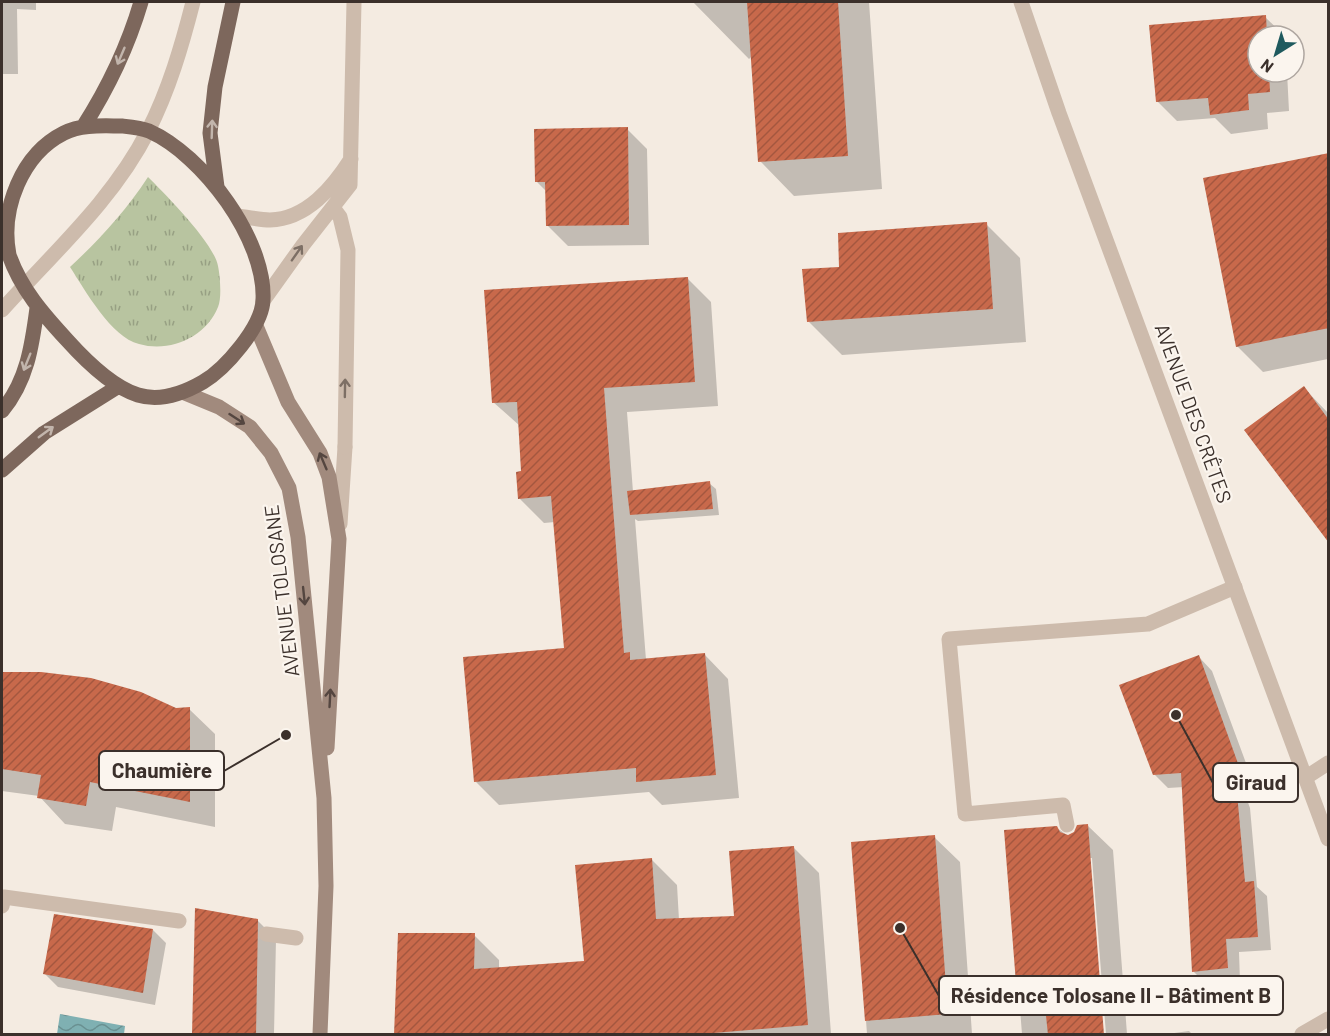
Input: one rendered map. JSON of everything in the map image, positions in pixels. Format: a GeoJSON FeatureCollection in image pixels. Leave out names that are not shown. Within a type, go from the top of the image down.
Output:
{"type":"FeatureCollection","features":[{"type":"Feature","properties":{"kind":"main road"},"geometry":{"type":"LineString","coordinates":[[83,127],[106,91],[135,24],[141,2]]}},
{"type":"Feature","properties":{"kind":"main road"},"geometry":{"type":"LineString","coordinates":[[217,187],[210,133],[215,87],[233,2]]}},
{"type":"Feature","properties":{"kind":"main road"},"geometry":{"type":"LineString","coordinates":[[122,126],[148,131],[182,154],[217,187],[237,216],[257,253],[263,301],[256,326],[208,379],[186,393],[158,397],[138,395],[119,386],[80,354],[37,308],[8,253],[5,213],[17,178],[42,149],[64,132],[83,127],[122,126]]}},
{"type":"Feature","properties":{"kind":"main road"},"geometry":{"type":"LineString","coordinates":[[2,411],[14,396],[32,352],[37,308]]}},
{"type":"Feature","properties":{"kind":"main road","name":"AVENUE TOLOSANE"},"geometry":{"type":"LineString","coordinates":[[256,326],[288,402],[320,453],[329,477],[339,538],[324,798],[326,886],[320,1035]]}},
{"type":"Feature","properties":{"kind":"main road"},"geometry":{"type":"LineString","coordinates":[[2,470],[44,433],[119,386]]}},
{"type":"Feature","properties":{"kind":"main road","name":"AVENUE TOLOSANE"},"geometry":{"type":"LineString","coordinates":[[186,393],[219,407],[250,428],[271,453],[290,488],[324,798]]}},
{"type":"Feature","properties":{"kind":"street"},"geometry":{"type":"LineString","coordinates":[[2,310],[72,237],[115,184],[148,131],[182,45],[193,2]]}},
{"type":"Feature","properties":{"kind":"street"},"geometry":{"type":"LineString","coordinates":[[263,301],[350,185],[354,2]]}},
{"type":"Feature","properties":{"kind":"street","name":"AVENUE DES CRÊTES"},"geometry":{"type":"LineString","coordinates":[[1021,2],[1059,113],[1329,839]]}},
{"type":"Feature","properties":{"kind":"street"},"geometry":{"type":"LineString","coordinates":[[237,216],[270,220],[288,217],[304,209],[321,197],[351,159]]}},
{"type":"Feature","properties":{"kind":"street","name":"AVENUE TOLOSANE"},"geometry":{"type":"LineString","coordinates":[[334,209],[340,217],[348,250],[345,447],[339,538]]}},
{"type":"Feature","properties":{"kind":"street"},"geometry":{"type":"LineString","coordinates":[[1067,825],[1063,805],[965,814],[949,639],[1148,624],[1235,587]]}},
{"type":"Feature","properties":{"kind":"street"},"geometry":{"type":"LineString","coordinates":[[1305,778],[1329,763]]}},
{"type":"Feature","properties":{"kind":"street"},"geometry":{"type":"LineString","coordinates":[[2,906],[4,897],[179,921]]}},
{"type":"Feature","properties":{"kind":"street"},"geometry":{"type":"LineString","coordinates":[[266,934],[296,938]]}},
{"type":"Feature","properties":{"kind":"street"},"geometry":{"type":"LineString","coordinates":[[1302,1035],[1329,1019]]}},
{"type":"Feature","properties":{"kind":"green space"},"geometry":{"type":"Polygon","coordinates":[[[148,177],[188,219],[208,245],[215,256],[220,281],[218,307],[205,327],[186,340],[163,346],[139,344],[119,332],[100,312],[70,267],[112,225],[148,177]]]}},
{"type":"Feature","properties":{"kind":"water"},"geometry":{"type":"Polygon","coordinates":[[[60,1014],[125,1026],[124,1034],[57,1034],[60,1014]]]}},
{"type":"Feature","properties":{"kind":"building"},"geometry":{"type":"Polygon","coordinates":[[[747,2],[838,2],[848,156],[758,162],[747,2]]]}},
{"type":"Feature","properties":{"kind":"building"},"geometry":{"type":"Polygon","coordinates":[[[1266,15],[1266,24],[1246,24],[1246,84],[1270,84],[1270,92],[1248,94],[1249,110],[1210,115],[1208,98],[1156,102],[1149,25],[1266,15]]]}},
{"type":"Feature","properties":{"kind":"building"},"geometry":{"type":"Polygon","coordinates":[[[628,127],[629,225],[546,226],[545,182],[535,182],[534,129],[628,127]]]}},
{"type":"Feature","properties":{"kind":"building"},"geometry":{"type":"Polygon","coordinates":[[[1329,153],[1329,328],[1236,347],[1203,178],[1329,153]]]}},
{"type":"Feature","properties":{"kind":"building"},"geometry":{"type":"Polygon","coordinates":[[[987,222],[993,309],[807,322],[802,269],[839,267],[838,233],[987,222]]]}},
{"type":"Feature","properties":{"kind":"building"},"geometry":{"type":"Polygon","coordinates":[[[688,277],[695,382],[604,388],[624,653],[630,652],[630,660],[705,653],[716,775],[636,782],[636,768],[474,782],[463,657],[564,648],[551,496],[518,499],[516,472],[521,471],[517,402],[492,403],[484,290],[688,277]]]}},
{"type":"Feature","properties":{"kind":"building"},"geometry":{"type":"Polygon","coordinates":[[[1304,386],[1329,420],[1329,543],[1244,430],[1304,386]]]}},
{"type":"Feature","properties":{"kind":"building"},"geometry":{"type":"Polygon","coordinates":[[[710,481],[713,509],[630,515],[627,491],[710,481]]]}},
{"type":"Feature","properties":{"kind":"building"},"geometry":{"type":"Polygon","coordinates":[[[1199,655],[1240,769],[1228,770],[1237,793],[1245,882],[1254,881],[1258,937],[1226,939],[1228,968],[1192,972],[1181,773],[1153,775],[1119,685],[1199,655]]]}},
{"type":"Feature","properties":{"kind":"building"},"geometry":{"type":"Polygon","coordinates":[[[2,672],[41,672],[91,678],[141,692],[176,708],[190,707],[190,802],[90,782],[86,806],[37,798],[41,775],[2,769],[2,672]]]}},
{"type":"Feature","properties":{"kind":"building"},"geometry":{"type":"Polygon","coordinates":[[[1088,824],[1104,1035],[1048,1035],[1045,1006],[1018,1009],[1004,830],[1057,826],[1060,832],[1068,835],[1074,832],[1077,825],[1088,824]]]}},
{"type":"Feature","properties":{"kind":"building"},"geometry":{"type":"Polygon","coordinates":[[[935,835],[948,1014],[865,1021],[851,842],[935,835]]]}},
{"type":"Feature","properties":{"kind":"building"},"geometry":{"type":"Polygon","coordinates":[[[794,846],[808,1025],[690,1035],[394,1035],[398,933],[475,933],[474,969],[584,961],[575,865],[652,858],[656,919],[734,916],[729,851],[794,846]]]}},
{"type":"Feature","properties":{"kind":"building"},"geometry":{"type":"Polygon","coordinates":[[[195,908],[258,919],[256,1035],[192,1035],[195,908]]]}},
{"type":"Feature","properties":{"kind":"building"},"geometry":{"type":"Polygon","coordinates":[[[54,914],[153,929],[143,993],[43,974],[54,914]]]}},
{"type":"Feature","properties":{"kind":"place","name":"Giraud"},"geometry":{"type":"Point","coordinates":[1176,715]}},
{"type":"Feature","properties":{"kind":"place","name":"Chaumière"},"geometry":{"type":"Point","coordinates":[286,735]}},
{"type":"Feature","properties":{"kind":"place","name":"Résidence Tolosane II - Bâtiment B"},"geometry":{"type":"Point","coordinates":[900,928]}}]}
